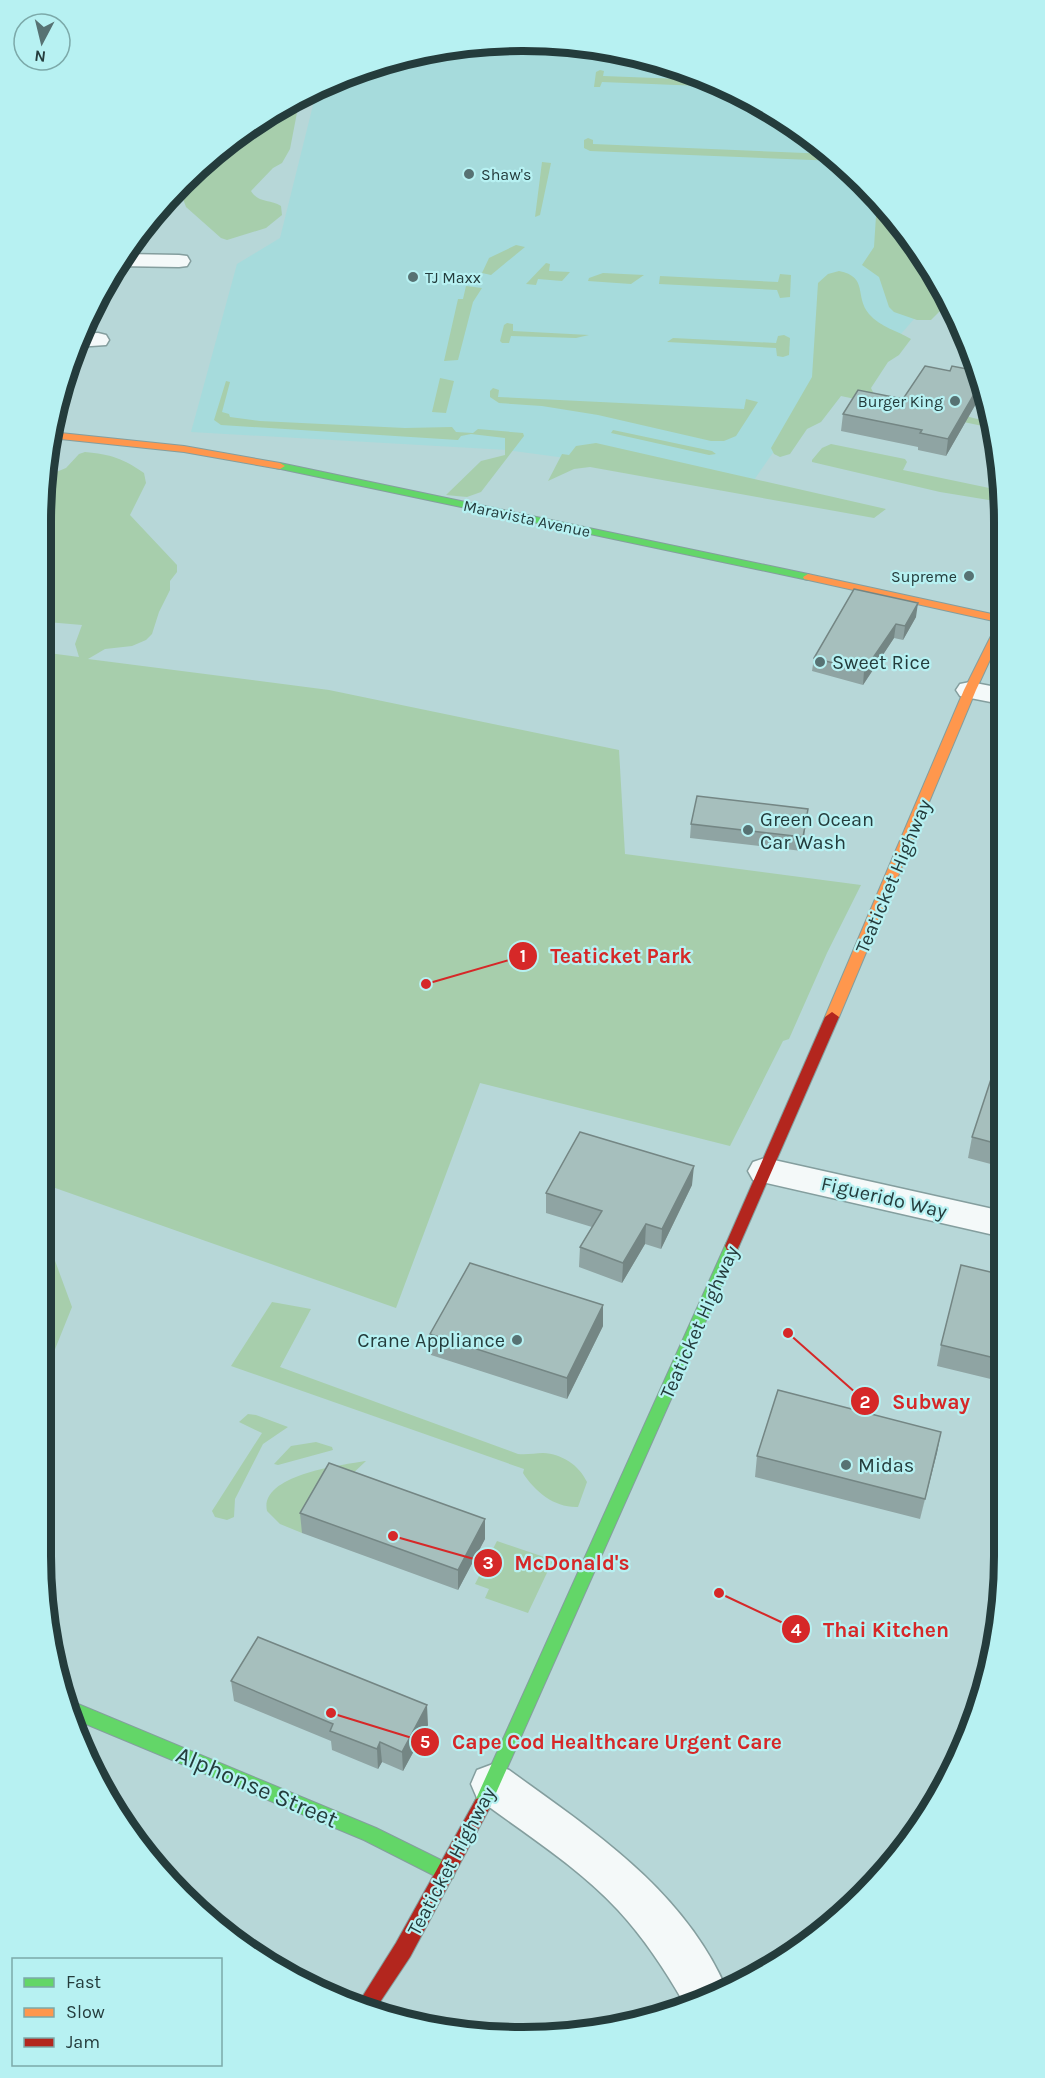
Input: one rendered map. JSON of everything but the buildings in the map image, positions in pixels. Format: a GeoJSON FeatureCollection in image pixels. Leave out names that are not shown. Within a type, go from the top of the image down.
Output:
{"type":"FeatureCollection","features":[{"type":"Feature","properties":{"kind":"main road","name":"Maravista Avenue"},"geometry":{"type":"LineString","coordinates":[[59,436],[184,449],[278,466],[663,545],[994,617]]}},
{"type":"Feature","properties":{"kind":"main road","name":"Teaticket Highway"},"geometry":{"type":"LineString","coordinates":[[369,2001],[403,1950],[493,1784],[765,1171],[885,895],[970,690],[994,639]]}},
{"type":"Feature","properties":{"kind":"main road","name":"Alphonse Street"},"geometry":{"type":"LineString","coordinates":[[78,1712],[370,1834],[446,1872]]}},
{"type":"Feature","properties":{"kind":"main road"},"geometry":{"type":"LineString","coordinates":[[380,2005],[403,1950]]}},
{"type":"Feature","properties":{"kind":"street"},"geometry":{"type":"LineString","coordinates":[[131,260],[179,261]]}},
{"type":"Feature","properties":{"kind":"street"},"geometry":{"type":"LineString","coordinates":[[970,690],[994,695]]}},
{"type":"Feature","properties":{"kind":"street","name":"Figuerido Way"},"geometry":{"type":"LineString","coordinates":[[765,1171],[994,1222]]}},
{"type":"Feature","properties":{"kind":"street"},"geometry":{"type":"LineString","coordinates":[[493,1784],[599,1862],[623,1883],[662,1930],[702,1991]]}},
{"type":"Feature","properties":{"kind":"shaded area"},"geometry":{"type":"Polygon","coordinates":[[[492,52],[553,52],[614,60],[674,76],[731,100],[784,130],[810,148],[856,189],[897,235],[935,295],[901,334],[862,387],[816,390],[752,483],[507,450],[191,432],[237,264],[280,238],[314,100],[371,76],[431,60],[492,52]]]}},
{"type":"Feature","properties":{"kind":"green space"},"geometry":{"type":"Polygon","coordinates":[[[604,71],[603,76],[682,79],[700,86],[602,82],[600,87],[594,87],[596,72],[604,71]]]}},
{"type":"Feature","properties":{"kind":"green space"},"geometry":{"type":"Polygon","coordinates":[[[298,108],[290,149],[282,163],[273,168],[251,191],[261,199],[281,206],[282,215],[266,228],[227,240],[221,238],[186,207],[182,196],[212,168],[235,148],[298,108]]]}},
{"type":"Feature","properties":{"kind":"green space"},"geometry":{"type":"Polygon","coordinates":[[[588,138],[593,140],[593,144],[816,153],[824,160],[590,151],[584,148],[584,140],[588,138]]]}},
{"type":"Feature","properties":{"kind":"green space"},"geometry":{"type":"Polygon","coordinates":[[[542,162],[551,163],[540,215],[535,217],[542,162]]]}},
{"type":"Feature","properties":{"kind":"green space"},"geometry":{"type":"Polygon","coordinates":[[[879,214],[897,235],[931,287],[942,309],[931,320],[917,320],[894,312],[889,307],[879,277],[862,265],[874,247],[876,216],[879,214]]]}},
{"type":"Feature","properties":{"kind":"green space"},"geometry":{"type":"Polygon","coordinates":[[[516,245],[525,247],[491,275],[482,273],[489,258],[516,245]]]}},
{"type":"Feature","properties":{"kind":"green space"},"geometry":{"type":"Polygon","coordinates":[[[546,263],[550,264],[549,271],[570,272],[562,281],[538,279],[536,285],[526,284],[546,263]]]}},
{"type":"Feature","properties":{"kind":"green space"},"geometry":{"type":"Polygon","coordinates":[[[839,271],[854,278],[858,282],[862,301],[869,314],[884,326],[911,339],[899,355],[888,362],[871,388],[874,394],[983,420],[984,426],[841,396],[821,422],[807,429],[790,454],[780,457],[774,454],[771,448],[812,377],[818,283],[828,274],[839,271]]]}},
{"type":"Feature","properties":{"kind":"green space"},"geometry":{"type":"Polygon","coordinates":[[[603,273],[644,275],[631,284],[588,281],[589,278],[603,273]]]}},
{"type":"Feature","properties":{"kind":"green space"},"geometry":{"type":"Polygon","coordinates":[[[780,274],[791,275],[790,297],[780,298],[777,290],[659,284],[660,276],[778,282],[780,274]]]}},
{"type":"Feature","properties":{"kind":"green space"},"geometry":{"type":"Polygon","coordinates":[[[466,286],[482,288],[473,302],[458,360],[444,361],[458,299],[463,299],[466,286]]]}},
{"type":"Feature","properties":{"kind":"green space"},"geometry":{"type":"Polygon","coordinates":[[[513,324],[513,331],[589,335],[576,338],[511,336],[509,343],[502,343],[500,341],[504,325],[513,324]]]}},
{"type":"Feature","properties":{"kind":"green space"},"geometry":{"type":"Polygon","coordinates":[[[784,335],[790,338],[789,355],[783,357],[777,356],[776,348],[667,342],[673,338],[776,343],[778,336],[784,335]]]}},
{"type":"Feature","properties":{"kind":"green space"},"geometry":{"type":"Polygon","coordinates":[[[440,378],[454,381],[446,413],[432,412],[440,378]]]}},
{"type":"Feature","properties":{"kind":"green space"},"geometry":{"type":"Polygon","coordinates":[[[226,381],[230,382],[222,412],[229,414],[230,417],[260,421],[405,428],[452,427],[456,432],[473,433],[478,429],[523,433],[524,436],[481,492],[467,497],[446,495],[481,461],[505,455],[505,438],[471,434],[461,436],[458,440],[221,425],[214,420],[226,381]]]}},
{"type":"Feature","properties":{"kind":"green space"},"geometry":{"type":"Polygon","coordinates":[[[493,388],[499,390],[498,397],[744,409],[746,399],[758,402],[736,436],[724,441],[711,441],[598,415],[542,406],[499,403],[490,397],[490,391],[493,388]]]}},
{"type":"Feature","properties":{"kind":"green space"},"geometry":{"type":"Polygon","coordinates":[[[613,430],[712,451],[716,454],[709,455],[611,433],[613,430]]]}},
{"type":"Feature","properties":{"kind":"green space"},"geometry":{"type":"Polygon","coordinates":[[[596,443],[886,509],[874,518],[590,467],[574,469],[548,481],[562,454],[569,455],[576,446],[596,443]]]}},
{"type":"Feature","properties":{"kind":"green space"},"geometry":{"type":"Polygon","coordinates":[[[831,444],[905,459],[907,462],[903,470],[993,489],[993,501],[940,492],[812,462],[822,448],[831,444]]]}},
{"type":"Feature","properties":{"kind":"green space"},"geometry":{"type":"Polygon","coordinates":[[[85,452],[116,458],[144,473],[146,483],[130,515],[177,565],[177,572],[170,581],[170,590],[159,612],[152,634],[146,640],[132,646],[105,649],[88,659],[329,690],[619,750],[625,854],[861,885],[827,953],[789,1039],[783,1041],[730,1146],[480,1083],[396,1308],[51,1187],[51,653],[79,657],[75,644],[82,625],[51,622],[52,492],[54,473],[66,468],[79,454],[85,452]]]}},
{"type":"Feature","properties":{"kind":"green space"},"geometry":{"type":"Polygon","coordinates":[[[51,1254],[54,1258],[72,1307],[51,1359],[51,1254]]]}},
{"type":"Feature","properties":{"kind":"green space"},"geometry":{"type":"Polygon","coordinates":[[[272,1302],[311,1309],[280,1367],[518,1454],[543,1453],[563,1458],[579,1470],[587,1482],[578,1507],[561,1505],[546,1498],[528,1480],[523,1473],[524,1469],[231,1366],[272,1302]]]}},
{"type":"Feature","properties":{"kind":"green space"},"geometry":{"type":"Polygon","coordinates":[[[248,1414],[288,1427],[263,1444],[235,1499],[234,1517],[227,1520],[215,1517],[212,1511],[262,1433],[239,1422],[248,1414]]]}},
{"type":"Feature","properties":{"kind":"green space"},"geometry":{"type":"Polygon","coordinates":[[[316,1442],[332,1447],[333,1450],[278,1465],[274,1464],[291,1446],[316,1442]]]}},
{"type":"Feature","properties":{"kind":"green space"},"geometry":{"type":"Polygon","coordinates":[[[366,1461],[348,1478],[337,1475],[302,1533],[280,1524],[267,1511],[268,1499],[288,1480],[322,1469],[366,1461]]]}},
{"type":"Feature","properties":{"kind":"green space"},"geometry":{"type":"Polygon","coordinates":[[[497,1541],[553,1560],[528,1613],[485,1598],[489,1589],[475,1584],[497,1541]]]}},
{"type":"Feature","properties":{"kind":"traffic: fast"},"geometry":{"type":"LineString","coordinates":[[280,466],[808,577]]}},
{"type":"Feature","properties":{"kind":"traffic: fast"},"geometry":{"type":"LineString","coordinates":[[482,1805],[732,1246]]}},
{"type":"Feature","properties":{"kind":"traffic: fast"},"geometry":{"type":"LineString","coordinates":[[78,1712],[370,1834],[446,1872]]}},
{"type":"Feature","properties":{"kind":"traffic: slow"},"geometry":{"type":"LineString","coordinates":[[59,436],[184,449],[280,466]]}},
{"type":"Feature","properties":{"kind":"traffic: slow"},"geometry":{"type":"LineString","coordinates":[[808,577],[994,617]]}},
{"type":"Feature","properties":{"kind":"traffic: slow"},"geometry":{"type":"LineString","coordinates":[[832,1017],[970,690],[994,639]]}},
{"type":"Feature","properties":{"kind":"traffic: jam"},"geometry":{"type":"LineString","coordinates":[[732,1246],[832,1017]]}},
{"type":"Feature","properties":{"kind":"traffic: jam"},"geometry":{"type":"LineString","coordinates":[[369,2001],[403,1950],[482,1805]]}},
{"type":"Feature","properties":{"kind":"place","name":"Shaw's"},"geometry":{"type":"Point","coordinates":[469,174]}},
{"type":"Feature","properties":{"kind":"place","name":"TJ Maxx"},"geometry":{"type":"Point","coordinates":[413,277]}},
{"type":"Feature","properties":{"kind":"place","name":"Burger King"},"geometry":{"type":"Point","coordinates":[955,401]}},
{"type":"Feature","properties":{"kind":"place","name":"Supreme"},"geometry":{"type":"Point","coordinates":[969,576]}},
{"type":"Feature","properties":{"kind":"place","name":"Sweet Rice"},"geometry":{"type":"Point","coordinates":[820,662]}},
{"type":"Feature","properties":{"kind":"place","name":"Green Ocean Car Wash"},"geometry":{"type":"Point","coordinates":[748,830]}},
{"type":"Feature","properties":{"kind":"place","name":"Teaticket Park"},"geometry":{"type":"Point","coordinates":[426,984]}},
{"type":"Feature","properties":{"kind":"place","name":"Subway"},"geometry":{"type":"Point","coordinates":[788,1333]}},
{"type":"Feature","properties":{"kind":"place","name":"Crane Appliance"},"geometry":{"type":"Point","coordinates":[517,1340]}},
{"type":"Feature","properties":{"kind":"place","name":"Midas"},"geometry":{"type":"Point","coordinates":[846,1465]}},
{"type":"Feature","properties":{"kind":"place","name":"McDonald's"},"geometry":{"type":"Point","coordinates":[393,1536]}},
{"type":"Feature","properties":{"kind":"place","name":"Thai Kitchen"},"geometry":{"type":"Point","coordinates":[719,1593]}},
{"type":"Feature","properties":{"kind":"place","name":"Cape Cod Healthcare Urgent Care"},"geometry":{"type":"Point","coordinates":[331,1713]}}]}
